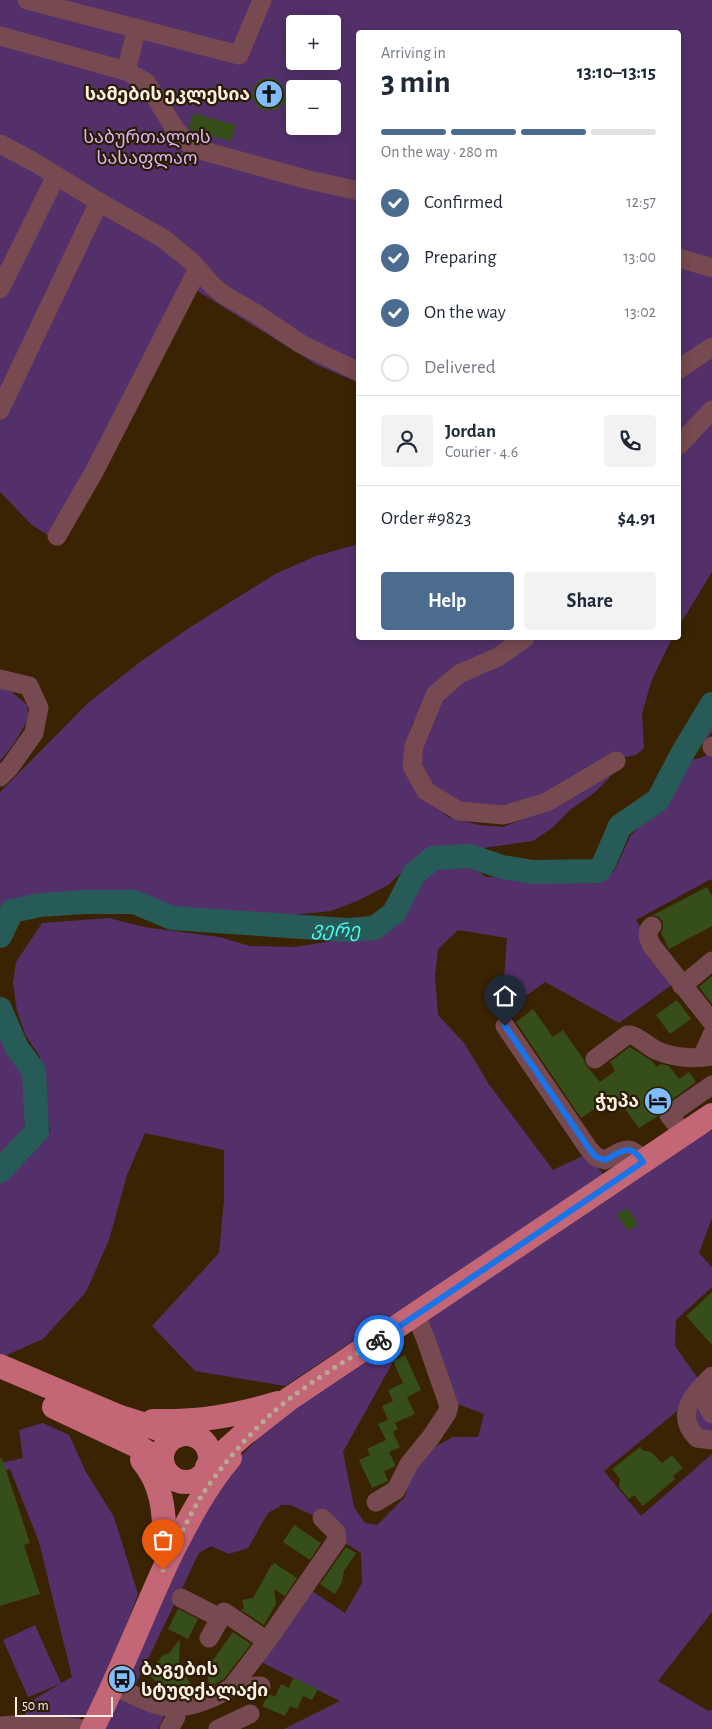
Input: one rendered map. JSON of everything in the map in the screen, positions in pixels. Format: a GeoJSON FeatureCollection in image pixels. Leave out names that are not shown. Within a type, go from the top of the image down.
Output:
{"type":"FeatureCollection","features":[{"type":"Feature","properties":{"kind":"main road"},"geometry":{"type":"LineString","coordinates":[[174,1536],[173,1508],[163,1451],[172,1438],[261,1413],[289,1399],[712,1115]]}},
{"type":"Feature","properties":{"kind":"main road"},"geometry":{"type":"LineString","coordinates":[[0,1366],[41,1392],[114,1425],[181,1482],[188,1482],[203,1472],[242,1435],[261,1413]]}},
{"type":"Feature","properties":{"kind":"main road"},"geometry":{"type":"LineString","coordinates":[[0,1383],[41,1392]]}},
{"type":"Feature","properties":{"kind":"main road"},"geometry":{"type":"LineString","coordinates":[[114,1425],[150,1420],[204,1420],[261,1413]]}},
{"type":"Feature","properties":{"kind":"main road"},"geometry":{"type":"LineString","coordinates":[[174,1536],[261,1413]]}},
{"type":"Feature","properties":{"kind":"main road"},"geometry":{"type":"LineString","coordinates":[[92,1729],[114,1686],[157,1583],[174,1536],[209,1455],[208,1449],[200,1439],[147,1427],[114,1425]]}},
{"type":"Feature","properties":{"kind":"main road"},"geometry":{"type":"LineString","coordinates":[[114,1425],[148,1467],[155,1480],[174,1536]]}},
{"type":"Feature","properties":{"kind":"street"},"geometry":{"type":"LineString","coordinates":[[27,0],[239,54],[262,0]]}},
{"type":"Feature","properties":{"kind":"street"},"geometry":{"type":"LineString","coordinates":[[126,71],[137,28]]}},
{"type":"Feature","properties":{"kind":"street"},"geometry":{"type":"LineString","coordinates":[[0,36],[126,71],[146,82],[175,129],[193,148],[304,179],[356,190]]}},
{"type":"Feature","properties":{"kind":"street"},"geometry":{"type":"LineString","coordinates":[[0,144],[164,239],[192,262],[212,285],[224,295],[301,344],[356,371]]}},
{"type":"Feature","properties":{"kind":"street"},"geometry":{"type":"LineString","coordinates":[[0,289],[56,176]]}},
{"type":"Feature","properties":{"kind":"street"},"geometry":{"type":"LineString","coordinates":[[0,410],[99,202]]}},
{"type":"Feature","properties":{"kind":"street"},"geometry":{"type":"LineString","coordinates":[[681,259],[712,268]]}},
{"type":"Feature","properties":{"kind":"street"},"geometry":{"type":"LineString","coordinates":[[57,536],[98,464],[198,269]]}},
{"type":"Feature","properties":{"kind":"street"},"geometry":{"type":"LineString","coordinates":[[681,368],[712,347]]}},
{"type":"Feature","properties":{"kind":"street"},"geometry":{"type":"LineString","coordinates":[[681,444],[712,410]]}},
{"type":"Feature","properties":{"kind":"street"},"geometry":{"type":"LineString","coordinates":[[522,640],[498,658],[459,674],[436,695],[414,746],[412,766],[426,791],[459,811],[504,815],[547,802],[616,761]]}},
{"type":"Feature","properties":{"kind":"street"},"geometry":{"type":"LineString","coordinates":[[0,678],[29,686],[39,708],[34,733],[10,767],[0,777]]}},
{"type":"Feature","properties":{"kind":"street"},"geometry":{"type":"LineString","coordinates":[[652,926],[648,936],[652,946],[712,1022]]}},
{"type":"Feature","properties":{"kind":"street"},"geometry":{"type":"LineString","coordinates":[[672,951],[681,984]]}},
{"type":"Feature","properties":{"kind":"street"},"geometry":{"type":"LineString","coordinates":[[681,984],[712,961]]}},
{"type":"Feature","properties":{"kind":"street"},"geometry":{"type":"LineString","coordinates":[[505,1026],[596,1157],[605,1160],[627,1149],[637,1152],[643,1162]]}},
{"type":"Feature","properties":{"kind":"street"},"geometry":{"type":"LineString","coordinates":[[595,1059],[627,1035],[631,1035],[657,1051],[680,1057],[707,1057],[712,1035]]}},
{"type":"Feature","properties":{"kind":"street"},"geometry":{"type":"LineString","coordinates":[[684,1134],[669,1115],[712,1085]]}},
{"type":"Feature","properties":{"kind":"street"},"geometry":{"type":"LineString","coordinates":[[376,1502],[396,1490],[409,1464],[431,1437],[447,1413],[449,1406],[416,1315]]}},
{"type":"Feature","properties":{"kind":"street"},"geometry":{"type":"LineString","coordinates":[[711,1377],[706,1388],[705,1398],[707,1407],[712,1414]]}},
{"type":"Feature","properties":{"kind":"street"},"geometry":{"type":"LineString","coordinates":[[711,1377],[694,1394],[689,1403],[686,1419],[688,1426],[697,1438],[712,1440]]}},
{"type":"Feature","properties":{"kind":"street"},"geometry":{"type":"LineString","coordinates":[[114,1686],[158,1705],[176,1706],[204,1700],[232,1687],[267,1641],[336,1540],[336,1532],[322,1518]]}},
{"type":"Feature","properties":{"kind":"street"},"geometry":{"type":"LineString","coordinates":[[181,1598],[220,1618]]}},
{"type":"Feature","properties":{"kind":"street"},"geometry":{"type":"LineString","coordinates":[[209,1638],[224,1612],[267,1641]]}},
{"type":"Feature","properties":{"kind":"street"},"geometry":{"type":"LineString","coordinates":[[232,1687],[261,1686]]}},
{"type":"Feature","properties":{"kind":"street"},"geometry":{"type":"LineString","coordinates":[[204,1700],[218,1729],[250,1714]]}},
{"type":"Feature","properties":{"kind":"street"},"geometry":{"type":"LineString","coordinates":[[169,1729],[176,1717],[176,1706]]}},
{"type":"Feature","properties":{"kind":"street"},"geometry":{"type":"LineString","coordinates":[[0,1726],[50,1724],[82,1729]]}},
{"type":"Feature","properties":{"kind":"green space","name":"საბურთალოს სასაფლაო"},"geometry":{"type":"Polygon","coordinates":[[[0,0],[712,0],[712,572],[681,623],[681,30],[356,30],[356,382],[317,365],[191,287],[57,541],[32,525],[0,492],[0,0]]]}},
{"type":"Feature","properties":{"kind":"green space"},"geometry":{"type":"Polygon","coordinates":[[[356,545],[356,640],[671,640],[651,682],[642,714],[644,748],[636,755],[620,758],[554,790],[500,812],[461,805],[438,794],[418,764],[423,706],[412,724],[405,749],[429,801],[448,817],[479,825],[503,827],[541,812],[617,765],[609,778],[594,793],[570,810],[552,828],[533,841],[469,850],[442,848],[415,860],[388,885],[357,901],[331,911],[272,917],[237,918],[153,905],[134,898],[80,896],[13,904],[0,922],[0,792],[88,703],[140,662],[192,626],[275,574],[316,556],[356,545]]]}},
{"type":"Feature","properties":{"kind":"green space"},"geometry":{"type":"Polygon","coordinates":[[[0,686],[6,687],[27,705],[29,718],[13,745],[0,761],[0,686]]]}},
{"type":"Feature","properties":{"kind":"green space"},"geometry":{"type":"Polygon","coordinates":[[[712,714],[712,732],[697,749],[691,748],[712,714]]]}},
{"type":"Feature","properties":{"kind":"green space"},"geometry":{"type":"Polygon","coordinates":[[[712,750],[712,881],[711,879],[636,920],[673,984],[619,1023],[545,982],[509,1008],[504,978],[507,938],[458,930],[438,949],[435,977],[438,1015],[465,1044],[488,1083],[553,1170],[587,1154],[604,1175],[285,1386],[195,1371],[152,1326],[219,1253],[224,1200],[224,1150],[145,1133],[127,1175],[109,1240],[86,1292],[43,1339],[0,1358],[0,1175],[13,1169],[50,1131],[40,1077],[40,1057],[26,1036],[17,1011],[13,983],[16,962],[42,923],[109,918],[144,927],[219,937],[250,946],[296,947],[377,933],[394,916],[418,876],[439,864],[472,866],[486,877],[597,880],[614,871],[631,835],[662,805],[686,760],[700,758],[712,750]]]}},
{"type":"Feature","properties":{"kind":"green space"},"geometry":{"type":"Polygon","coordinates":[[[0,1035],[26,1080],[29,1104],[22,1131],[0,1159],[0,1035]]]}},
{"type":"Feature","properties":{"kind":"green space"},"geometry":{"type":"Polygon","coordinates":[[[712,1131],[712,1218],[699,1253],[712,1267],[712,1287],[676,1320],[675,1346],[699,1380],[676,1412],[604,1471],[641,1516],[712,1454],[712,1612],[658,1681],[708,1711],[712,1710],[712,1729],[284,1729],[340,1701],[259,1661],[309,1589],[345,1613],[362,1583],[361,1553],[342,1541],[329,1512],[312,1515],[291,1505],[282,1505],[268,1513],[248,1548],[229,1554],[211,1546],[199,1553],[134,1688],[121,1682],[194,1521],[236,1461],[268,1428],[399,1332],[404,1342],[343,1452],[354,1507],[365,1523],[377,1525],[405,1497],[411,1475],[425,1452],[453,1437],[478,1437],[484,1414],[455,1403],[421,1315],[687,1139],[712,1131]]]}},
{"type":"Feature","properties":{"kind":"green space"},"geometry":{"type":"Polygon","coordinates":[[[696,1405],[712,1424],[712,1431],[706,1431],[699,1427],[696,1405]]]}},
{"type":"Feature","properties":{"kind":"green space"},"geometry":{"type":"Polygon","coordinates":[[[43,1423],[69,1435],[86,1472],[114,1517],[138,1594],[117,1650],[89,1712],[75,1721],[24,1716],[31,1701],[60,1684],[28,1697],[3,1640],[35,1625],[61,1683],[72,1677],[39,1542],[10,1469],[0,1473],[0,1463],[23,1458],[19,1430],[43,1423]]]}},
{"type":"Feature","properties":{"kind":"green space"},"geometry":{"type":"Polygon","coordinates":[[[116,1693],[164,1716],[158,1729],[98,1729],[116,1693]]]}},
{"type":"Feature","properties":{"kind":"building","name":"სამების ეკლესია"},"geometry":{"type":"Polygon","coordinates":[[[265,78],[276,79],[283,87],[286,102],[275,110],[264,110],[258,107],[252,98],[254,86],[265,78]]]}},
{"type":"Feature","properties":{"kind":"building"},"geometry":{"type":"Polygon","coordinates":[[[193,113],[236,125],[231,141],[193,131],[189,128],[193,113]]]}},
{"type":"Feature","properties":{"kind":"building"},"geometry":{"type":"Polygon","coordinates":[[[707,887],[712,896],[712,926],[669,949],[661,933],[663,922],[659,917],[653,915],[707,887]]]}},
{"type":"Feature","properties":{"kind":"building"},"geometry":{"type":"Polygon","coordinates":[[[712,976],[712,1004],[699,987],[712,976]]]}},
{"type":"Feature","properties":{"kind":"building"},"geometry":{"type":"Polygon","coordinates":[[[677,1000],[691,1019],[670,1034],[656,1015],[677,1000]]]}},
{"type":"Feature","properties":{"kind":"building"},"geometry":{"type":"Polygon","coordinates":[[[533,1009],[553,1037],[563,1030],[586,1065],[600,1082],[615,1071],[610,1062],[630,1047],[652,1061],[657,1067],[661,1064],[669,1066],[679,1079],[689,1072],[696,1082],[663,1106],[659,1110],[658,1116],[639,1128],[615,1095],[581,1118],[516,1022],[533,1009]]]}},
{"type":"Feature","properties":{"kind":"building"},"geometry":{"type":"Polygon","coordinates":[[[627,1208],[638,1224],[628,1231],[617,1215],[627,1208]]]}},
{"type":"Feature","properties":{"kind":"building"},"geometry":{"type":"Polygon","coordinates":[[[712,1292],[712,1345],[686,1316],[712,1292]]]}},
{"type":"Feature","properties":{"kind":"building"},"geometry":{"type":"Polygon","coordinates":[[[405,1355],[421,1390],[407,1397],[415,1414],[395,1423],[398,1429],[393,1432],[400,1447],[389,1452],[396,1466],[384,1471],[388,1481],[372,1488],[359,1460],[370,1455],[367,1449],[386,1440],[378,1424],[388,1420],[382,1406],[393,1401],[388,1390],[403,1383],[393,1361],[405,1355]]]}},
{"type":"Feature","properties":{"kind":"building"},"geometry":{"type":"Polygon","coordinates":[[[640,1447],[642,1450],[651,1452],[662,1463],[672,1455],[683,1468],[673,1476],[675,1479],[643,1506],[634,1495],[629,1499],[619,1487],[620,1479],[612,1469],[640,1447]]]}},
{"type":"Feature","properties":{"kind":"building"},"geometry":{"type":"Polygon","coordinates":[[[2,1458],[30,1543],[24,1545],[40,1594],[0,1606],[0,1459],[2,1458]]]}},
{"type":"Feature","properties":{"kind":"building"},"geometry":{"type":"Polygon","coordinates":[[[294,1525],[321,1543],[310,1560],[283,1542],[294,1525]]]}},
{"type":"Feature","properties":{"kind":"building"},"geometry":{"type":"Polygon","coordinates":[[[346,1547],[356,1553],[344,1571],[342,1582],[335,1594],[320,1584],[346,1547]]]}},
{"type":"Feature","properties":{"kind":"building"},"geometry":{"type":"Polygon","coordinates":[[[274,1563],[297,1578],[285,1596],[274,1589],[276,1604],[264,1625],[241,1610],[244,1608],[242,1600],[253,1598],[274,1563]]]}},
{"type":"Feature","properties":{"kind":"building"},"geometry":{"type":"Polygon","coordinates":[[[178,1609],[198,1619],[188,1639],[168,1629],[178,1609]]]}},
{"type":"Feature","properties":{"kind":"building"},"geometry":{"type":"Polygon","coordinates":[[[233,1632],[251,1644],[224,1679],[209,1685],[206,1661],[214,1659],[233,1632]]]}},
{"type":"Feature","properties":{"kind":"building"},"geometry":{"type":"Polygon","coordinates":[[[180,1639],[179,1662],[190,1684],[176,1692],[163,1688],[148,1674],[163,1655],[169,1653],[180,1639]]]}},
{"type":"Feature","properties":{"kind":"building"},"geometry":{"type":"Polygon","coordinates":[[[293,1678],[318,1689],[312,1700],[303,1696],[297,1709],[290,1706],[285,1716],[262,1706],[269,1694],[275,1697],[281,1684],[289,1688],[293,1678]]]}},
{"type":"Feature","properties":{"kind":"waterway","name":"ვერე"},"geometry":{"type":"LineString","coordinates":[[0,936],[12,911],[40,905],[85,902],[134,902],[172,918],[347,930],[374,928],[394,913],[414,874],[433,858],[470,856],[502,867],[533,872],[598,871],[604,863],[620,826],[658,800],[682,754],[712,704]]}},
{"type":"Feature","properties":{"kind":"waterway","name":"ვერე"},"geometry":{"type":"LineString","coordinates":[[0,1009],[17,1048],[34,1071],[37,1131],[0,1171]]}},
{"type":"Feature","properties":{"kind":"way so far"},"geometry":{"type":"LineString","coordinates":[[163,1570],[204,1492],[227,1462],[268,1416],[289,1399],[379,1340]]}},
{"type":"Feature","properties":{"kind":"place","name":"სამების ეკლესია"},"geometry":{"type":"Point","coordinates":[269,94]}},
{"type":"Feature","properties":{"kind":"place","name":"ჭუპა"},"geometry":{"type":"Point","coordinates":[658,1101]}},
{"type":"Feature","properties":{"kind":"place","name":"ბაგების სტუდქალაქი"},"geometry":{"type":"Point","coordinates":[122,1679]}},
{"type":"Feature","properties":{"kind":"route"},"geometry":{"type":"LineString","coordinates":[[379,1340],[643,1162],[637,1152],[627,1149],[605,1160],[596,1157],[577,1133],[505,1026]]}}]}
